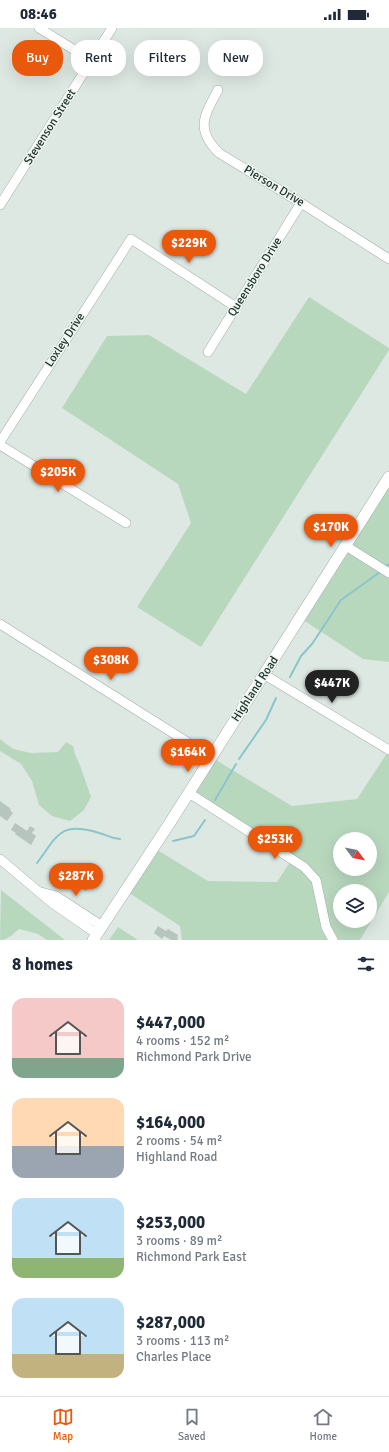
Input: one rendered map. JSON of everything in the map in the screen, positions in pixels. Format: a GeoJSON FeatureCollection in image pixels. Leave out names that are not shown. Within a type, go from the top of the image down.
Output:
{"type":"FeatureCollection","features":[{"type":"Feature","properties":{"kind":"street"},"geometry":{"type":"LineString","coordinates":[[39,28],[71,48]]}},
{"type":"Feature","properties":{"kind":"street","name":"Stevenson Street"},"geometry":{"type":"LineString","coordinates":[[105,40],[112,28]]}},
{"type":"Feature","properties":{"kind":"street","name":"Stevenson Street"},"geometry":{"type":"LineString","coordinates":[[0,205],[82,76]]}},
{"type":"Feature","properties":{"kind":"street","name":"Pierson Drive"},"geometry":{"type":"LineString","coordinates":[[218,90],[207,110],[204,120],[204,129],[210,144],[219,153],[389,259]]}},
{"type":"Feature","properties":{"kind":"street","name":"Queensboro Drive"},"geometry":{"type":"LineString","coordinates":[[208,352],[301,203]]}},
{"type":"Feature","properties":{"kind":"street","name":"Loxley Drive"},"geometry":{"type":"LineString","coordinates":[[0,443],[131,239],[236,306]]}},
{"type":"Feature","properties":{"kind":"street"},"geometry":{"type":"LineString","coordinates":[[0,443],[126,524]]}},
{"type":"Feature","properties":{"kind":"street","name":"Highland Road"},"geometry":{"type":"LineString","coordinates":[[97,933],[265,675],[389,477]]}},
{"type":"Feature","properties":{"kind":"street"},"geometry":{"type":"LineString","coordinates":[[346,546],[389,573]]}},
{"type":"Feature","properties":{"kind":"street"},"geometry":{"type":"LineString","coordinates":[[0,624],[211,757]]}},
{"type":"Feature","properties":{"kind":"street"},"geometry":{"type":"LineString","coordinates":[[265,675],[389,750]]}},
{"type":"Feature","properties":{"kind":"street"},"geometry":{"type":"LineString","coordinates":[[189,793],[304,867],[316,880],[326,927],[333,940]]}},
{"type":"Feature","properties":{"kind":"street"},"geometry":{"type":"LineString","coordinates":[[0,859],[38,890],[56,896],[97,933]]}},
{"type":"Feature","properties":{"kind":"green space"},"geometry":{"type":"Polygon","coordinates":[[[309,297],[389,348],[389,350],[201,647],[137,607],[191,523],[178,484],[62,408],[107,336],[149,335],[246,394],[309,297]]]}},
{"type":"Feature","properties":{"kind":"green space"},"geometry":{"type":"Polygon","coordinates":[[[389,477],[389,662],[363,659],[300,618],[389,477]]]}},
{"type":"Feature","properties":{"kind":"green space"},"geometry":{"type":"Polygon","coordinates":[[[0,739],[13,749],[31,753],[58,752],[66,742],[73,746],[91,797],[84,810],[70,821],[52,816],[39,805],[32,781],[21,764],[0,751],[0,739]]]}},
{"type":"Feature","properties":{"kind":"green space"},"geometry":{"type":"Polygon","coordinates":[[[389,750],[389,892],[377,912],[377,884],[333,884],[333,928],[367,928],[360,940],[182,940],[180,926],[126,891],[154,848],[208,881],[277,882],[292,859],[189,793],[211,757],[292,806],[357,799],[389,750]]]}},
{"type":"Feature","properties":{"kind":"green space"},"geometry":{"type":"Polygon","coordinates":[[[1,890],[65,940],[47,940],[38,934],[19,929],[8,938],[0,940],[1,890]]]}},
{"type":"Feature","properties":{"kind":"green space"},"geometry":{"type":"Polygon","coordinates":[[[118,927],[138,940],[109,940],[118,927]]]}},
{"type":"Feature","properties":{"kind":"building"},"geometry":{"type":"Polygon","coordinates":[[[0,801],[11,809],[10,810],[13,813],[7,821],[0,816],[0,801]]]}},
{"type":"Feature","properties":{"kind":"building"},"geometry":{"type":"Polygon","coordinates":[[[15,823],[27,831],[30,826],[35,829],[32,833],[36,836],[31,845],[11,830],[15,823]]]}},
{"type":"Feature","properties":{"kind":"building"},"geometry":{"type":"Polygon","coordinates":[[[86,867],[95,873],[88,884],[90,885],[86,891],[71,882],[75,877],[78,879],[86,867]]]}},
{"type":"Feature","properties":{"kind":"building"},"geometry":{"type":"Polygon","coordinates":[[[158,926],[166,931],[168,929],[178,935],[178,940],[171,940],[164,936],[162,939],[154,933],[158,926]]]}},
{"type":"Feature","properties":{"kind":"waterway"},"geometry":{"type":"LineString","coordinates":[[385,567],[389,564]]}},
{"type":"Feature","properties":{"kind":"waterway"},"geometry":{"type":"LineString","coordinates":[[290,677],[301,656],[312,644],[341,600],[380,572]]}},
{"type":"Feature","properties":{"kind":"waterway"},"geometry":{"type":"LineString","coordinates":[[239,759],[266,720],[276,698]]}},
{"type":"Feature","properties":{"kind":"waterway"},"geometry":{"type":"LineString","coordinates":[[215,800],[236,764]]}},
{"type":"Feature","properties":{"kind":"waterway"},"geometry":{"type":"LineString","coordinates":[[173,841],[194,836],[205,820]]}},
{"type":"Feature","properties":{"kind":"waterway"},"geometry":{"type":"LineString","coordinates":[[37,863],[56,838],[61,833],[68,830],[86,830],[120,839]]}}]}
